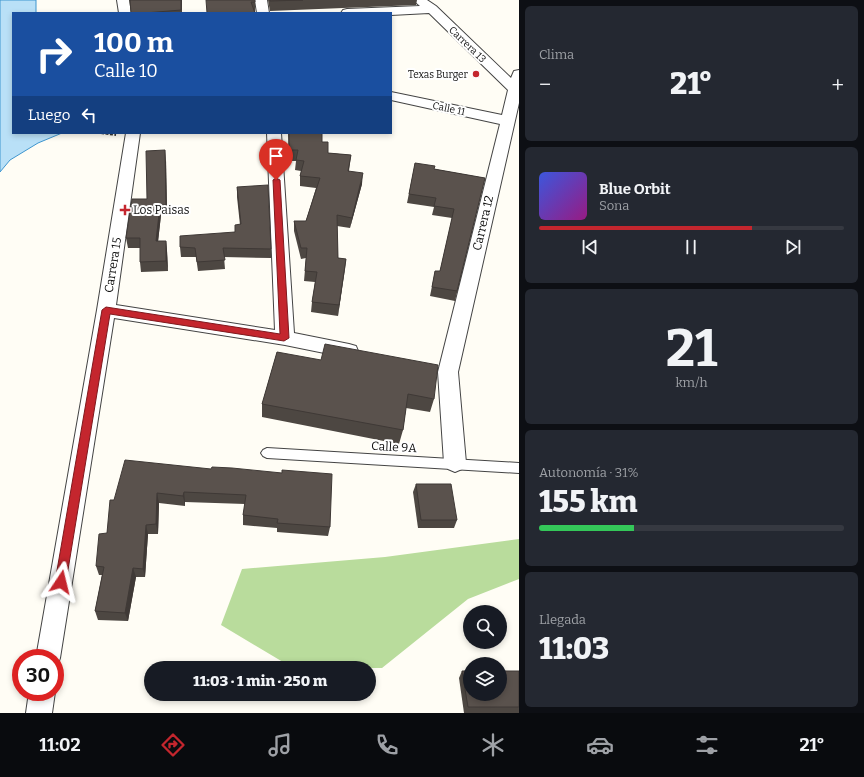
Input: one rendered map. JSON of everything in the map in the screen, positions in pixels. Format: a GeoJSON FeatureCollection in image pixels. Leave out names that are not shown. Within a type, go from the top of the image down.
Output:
{"type":"FeatureCollection","features":[{"type":"Feature","properties":{"kind":"street"},"geometry":{"type":"LineString","coordinates":[[123,0],[125,12]]}},
{"type":"Feature","properties":{"kind":"street"},"geometry":{"type":"LineString","coordinates":[[261,0],[263,12]]}},
{"type":"Feature","properties":{"kind":"street","name":"Carrera 13"},"geometry":{"type":"LineString","coordinates":[[419,0],[432,9],[517,81]]}},
{"type":"Feature","properties":{"kind":"street"},"geometry":{"type":"LineString","coordinates":[[368,12],[432,9]]}},
{"type":"Feature","properties":{"kind":"street","name":"Carrera 12"},"geometry":{"type":"LineString","coordinates":[[455,463],[440,370],[508,120],[517,81]]}},
{"type":"Feature","properties":{"kind":"street","name":"Calle 11"},"geometry":{"type":"LineString","coordinates":[[392,96],[508,120]]}},
{"type":"Feature","properties":{"kind":"street","name":"Carrera 15"},"geometry":{"type":"LineString","coordinates":[[50,649],[106,310],[133,134]]}},
{"type":"Feature","properties":{"kind":"street"},"geometry":{"type":"LineString","coordinates":[[274,134],[284,338]]}},
{"type":"Feature","properties":{"kind":"street"},"geometry":{"type":"LineString","coordinates":[[106,310],[284,338],[362,354]]}},
{"type":"Feature","properties":{"kind":"street"},"geometry":{"type":"LineString","coordinates":[[39,713],[41,701]]}},
{"type":"Feature","properties":{"kind":"lane","name":"Calle 9A"},"geometry":{"type":"LineString","coordinates":[[267,453],[519,468]]}},
{"type":"Feature","properties":{"kind":"green space"},"geometry":{"type":"Polygon","coordinates":[[[519,539],[519,579],[468,599],[382,668],[376,668],[376,661],[281,661],[221,625],[242,569],[385,557],[519,539]]]}},
{"type":"Feature","properties":{"kind":"water"},"geometry":{"type":"Polygon","coordinates":[[[0,0],[36,0],[36,12],[12,12],[12,134],[60,134],[38,143],[10,160],[0,172],[0,0]]]}},
{"type":"Feature","properties":{"kind":"building"},"geometry":{"type":"Polygon","coordinates":[[[130,0],[181,0],[181,10],[131,12],[130,0]]]}},
{"type":"Feature","properties":{"kind":"building"},"geometry":{"type":"Polygon","coordinates":[[[206,0],[255,0],[255,2],[251,2],[255,12],[207,12],[206,0]]]}},
{"type":"Feature","properties":{"kind":"building"},"geometry":{"type":"Polygon","coordinates":[[[270,0],[303,0],[270,1],[270,0]]]}},
{"type":"Feature","properties":{"kind":"building"},"geometry":{"type":"Polygon","coordinates":[[[289,134],[322,134],[322,142],[328,142],[328,153],[351,155],[348,171],[363,173],[352,218],[337,215],[338,258],[346,259],[339,305],[312,302],[317,272],[305,271],[307,248],[301,248],[294,221],[306,221],[320,178],[300,176],[304,161],[296,160],[298,150],[289,150],[289,134]]]}},
{"type":"Feature","properties":{"kind":"building"},"geometry":{"type":"Polygon","coordinates":[[[165,150],[166,205],[160,205],[156,241],[166,241],[166,261],[140,262],[140,238],[126,238],[132,199],[147,199],[146,151],[165,150]]]}},
{"type":"Feature","properties":{"kind":"building"},"geometry":{"type":"Polygon","coordinates":[[[415,163],[435,166],[434,169],[485,178],[457,291],[432,287],[435,271],[440,271],[454,209],[434,206],[436,198],[409,194],[415,163]]]}},
{"type":"Feature","properties":{"kind":"building"},"geometry":{"type":"Polygon","coordinates":[[[268,185],[271,249],[223,248],[225,260],[197,262],[195,248],[180,247],[180,236],[235,232],[235,225],[241,224],[237,187],[268,185]]]}},
{"type":"Feature","properties":{"kind":"building"},"geometry":{"type":"Polygon","coordinates":[[[325,344],[438,365],[434,399],[408,394],[403,430],[262,404],[277,352],[321,360],[325,344]]]}},
{"type":"Feature","properties":{"kind":"building"},"geometry":{"type":"Polygon","coordinates":[[[125,460],[211,469],[212,467],[282,473],[282,470],[332,474],[330,527],[277,523],[278,519],[243,515],[246,495],[184,492],[183,496],[157,493],[156,524],[146,525],[143,569],[133,568],[125,613],[95,611],[104,567],[96,566],[99,534],[107,533],[110,500],[114,500],[125,460]]]}},
{"type":"Feature","properties":{"kind":"building"},"geometry":{"type":"Polygon","coordinates":[[[416,484],[451,484],[457,520],[421,520],[416,484]]]}},
{"type":"Feature","properties":{"kind":"building"},"geometry":{"type":"Polygon","coordinates":[[[507,671],[519,671],[519,707],[468,707],[467,701],[507,701],[507,671]]]}},
{"type":"Feature","properties":{"kind":"place","name":"Texas Burger"},"geometry":{"type":"Point","coordinates":[476,74]}},
{"type":"Feature","properties":{"kind":"place","name":"Los Paisas"},"geometry":{"type":"Point","coordinates":[125,210]}},
{"type":"Feature","properties":{"kind":"route"},"geometry":{"type":"LineString","coordinates":[[61,582],[106,310],[284,338],[276,180]]}}]}
